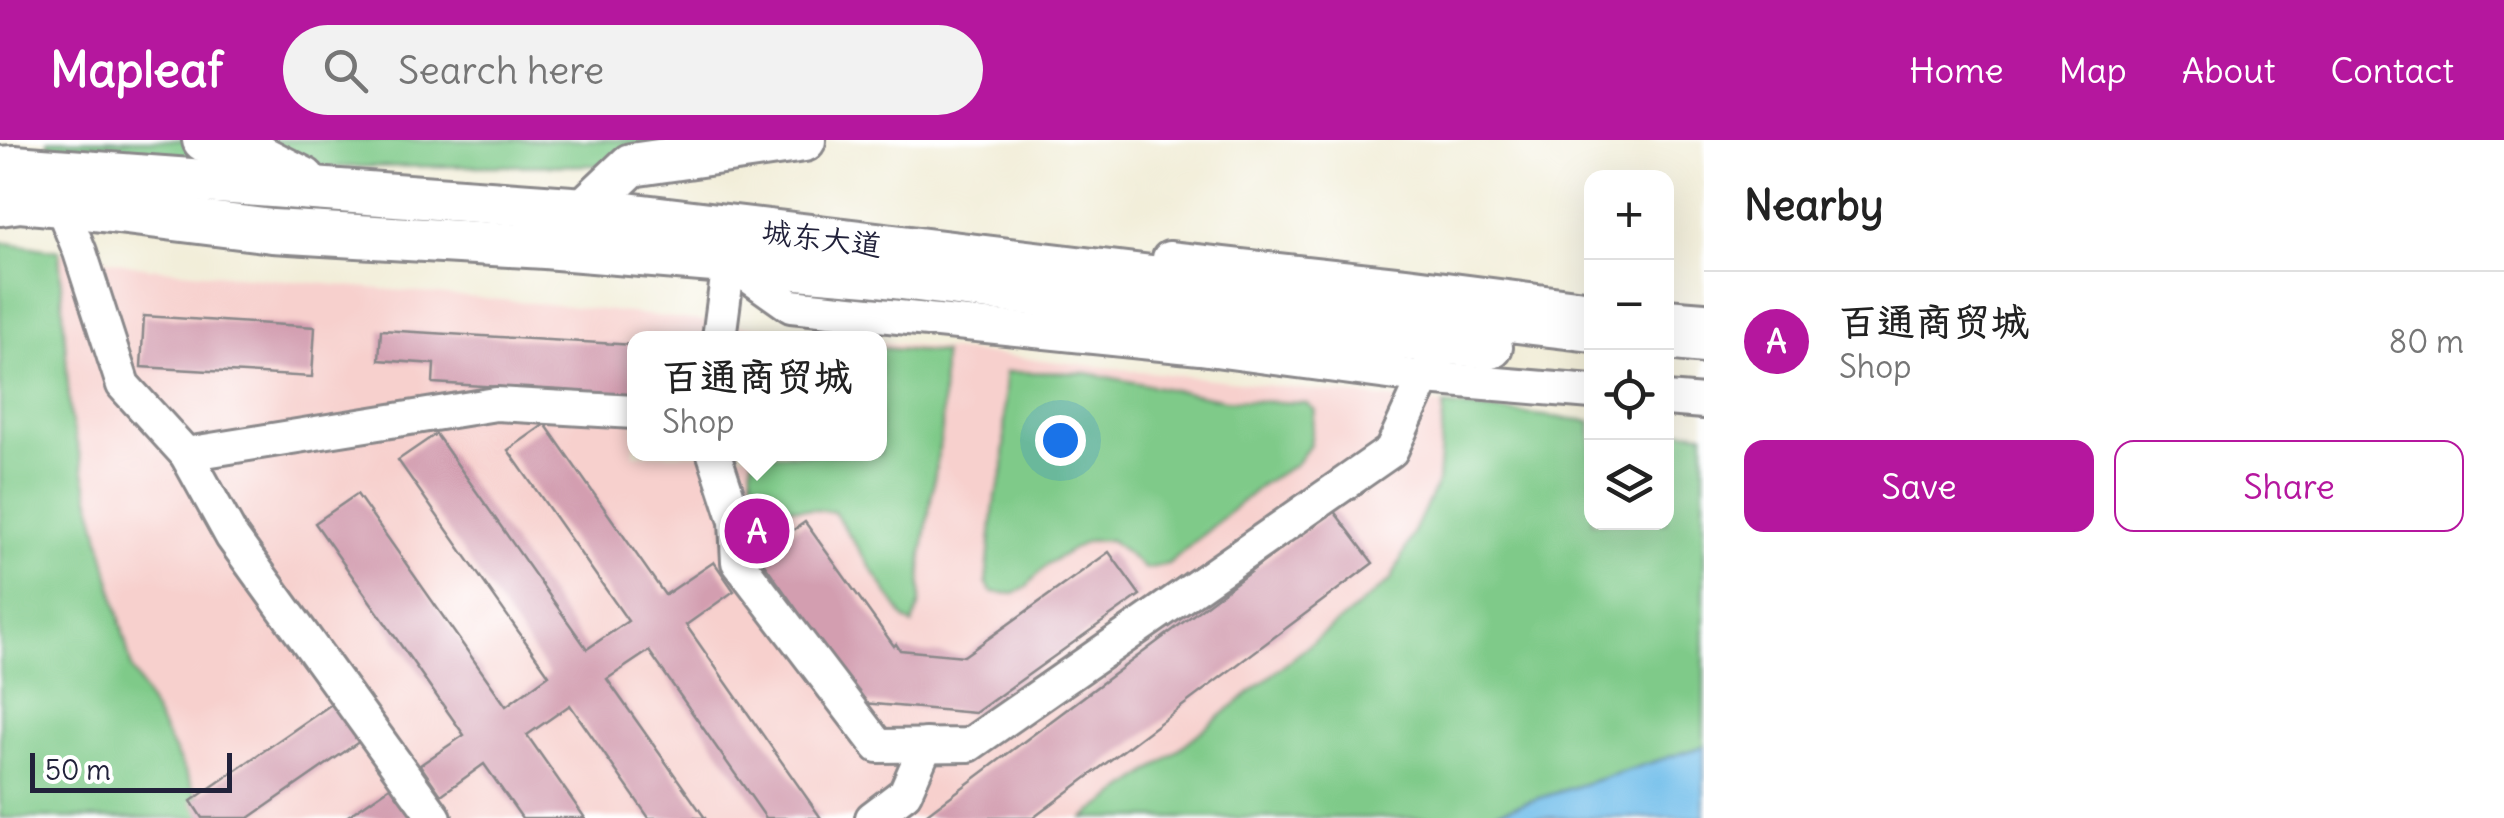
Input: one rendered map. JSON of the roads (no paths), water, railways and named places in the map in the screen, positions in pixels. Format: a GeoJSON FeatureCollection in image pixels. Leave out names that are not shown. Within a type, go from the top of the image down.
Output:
{"type":"FeatureCollection","features":[{"type":"Feature","properties":{"kind":"main road"},"geometry":{"type":"LineString","coordinates":[[204,140],[261,157],[327,190]]}},
{"type":"Feature","properties":{"kind":"main road"},"geometry":{"type":"LineString","coordinates":[[545,247],[631,165],[804,140]]}},
{"type":"Feature","properties":{"kind":"main road","name":"城东大道"},"geometry":{"type":"LineString","coordinates":[[25,174],[584,209],[869,274],[1328,331],[1434,360],[1584,357]]}},
{"type":"Feature","properties":{"kind":"main road","name":"城东大道"},"geometry":{"type":"LineString","coordinates":[[25,174],[272,231],[545,247],[724,244],[1584,329]]}},
{"type":"Feature","properties":{"kind":"main road"},"geometry":{"type":"LineString","coordinates":[[1674,339],[1704,342]]}},
{"type":"Feature","properties":{"kind":"main road"},"geometry":{"type":"LineString","coordinates":[[1674,365],[1704,368]]}},
{"type":"Feature","properties":{"kind":"street"},"geometry":{"type":"LineString","coordinates":[[25,174],[80,252],[122,385],[186,454],[232,537],[435,818]]}},
{"type":"Feature","properties":{"kind":"street"},"geometry":{"type":"LineString","coordinates":[[719,331],[724,244],[762,213],[1584,307]]}},
{"type":"Feature","properties":{"kind":"street"},"geometry":{"type":"LineString","coordinates":[[1674,317],[1704,319]]}},
{"type":"Feature","properties":{"kind":"street"},"geometry":{"type":"LineString","coordinates":[[716,461],[736,521],[738,562],[878,746],[969,745],[1391,451],[1434,360],[1584,390]]}},
{"type":"Feature","properties":{"kind":"street"},"geometry":{"type":"LineString","coordinates":[[1674,399],[1704,402]]}},
{"type":"Feature","properties":{"kind":"street"},"geometry":{"type":"LineString","coordinates":[[186,454],[496,404],[627,412]]}},
{"type":"Feature","properties":{"kind":"street"},"geometry":{"type":"LineString","coordinates":[[872,818],[905,793],[926,745]]}},
{"type":"Feature","properties":{"kind":"water"},"geometry":{"type":"Polygon","coordinates":[[[1704,746],[1704,818],[1477,818],[1704,746]]]}},
{"type":"Feature","properties":{"kind":"place","name":"百通商贸城"},"geometry":{"type":"Point","coordinates":[757,531]}}]}
